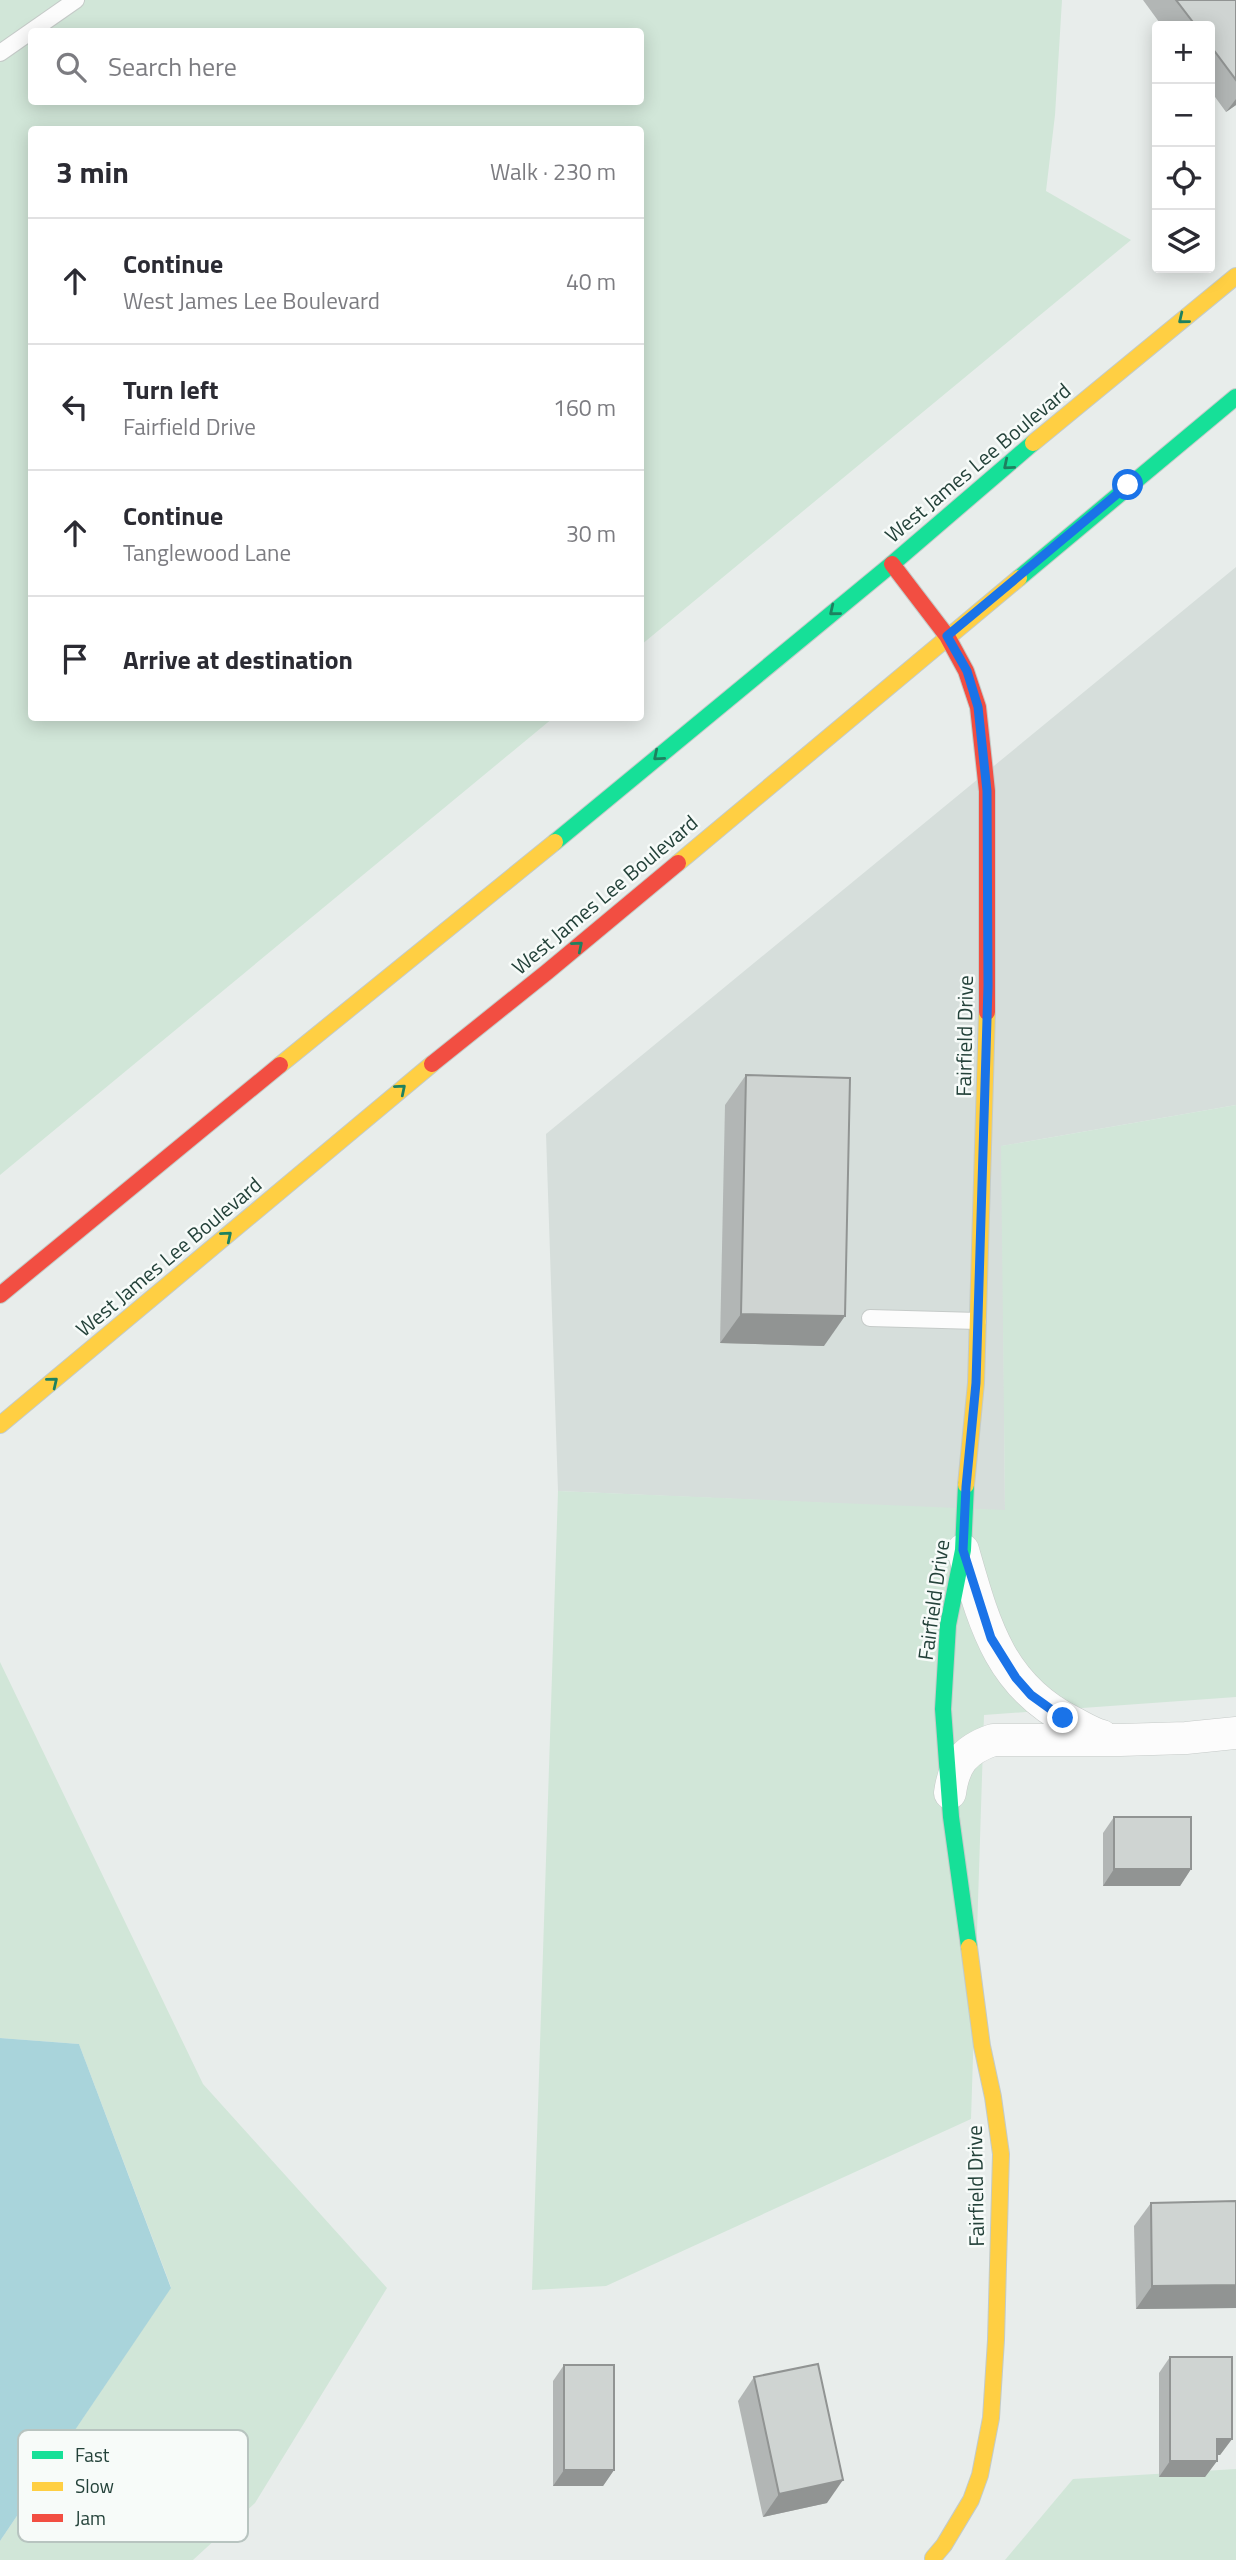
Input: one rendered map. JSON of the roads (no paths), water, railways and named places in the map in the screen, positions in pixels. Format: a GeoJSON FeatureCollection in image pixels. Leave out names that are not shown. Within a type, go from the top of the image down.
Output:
{"type":"FeatureCollection","features":[{"type":"Feature","properties":{"kind":"main road","name":"West James Lee Boulevard"},"geometry":{"type":"LineString","coordinates":[[0,1295],[892,564],[1101,386],[1236,276]]}},
{"type":"Feature","properties":{"kind":"main road","name":"West James Lee Boulevard"},"geometry":{"type":"LineString","coordinates":[[0,1425],[1236,397]]}},
{"type":"Feature","properties":{"kind":"main road","name":"Fairfield Drive"},"geometry":{"type":"LineString","coordinates":[[892,564],[947,636],[967,671],[978,707],[987,791],[988,986],[976,1383],[963,1550],[948,1625],[943,1709],[950,1795],[980,2032],[999,2143],[1001,2168],[996,2340],[991,2418],[980,2475],[971,2500],[933,2558]]}},
{"type":"Feature","properties":{"kind":"street"},"geometry":{"type":"LineString","coordinates":[[963,1550],[991,1638],[1016,1678],[1031,1695],[1063,1718],[1094,1734],[1120,1740]]}},
{"type":"Feature","properties":{"kind":"street"},"geometry":{"type":"LineString","coordinates":[[950,1795],[953,1776],[962,1759],[976,1745],[993,1740],[1120,1740],[1236,1733]]}},
{"type":"Feature","properties":{"kind":"lane"},"geometry":{"type":"LineString","coordinates":[[36,28],[76,0]]}},
{"type":"Feature","properties":{"kind":"lane"},"geometry":{"type":"LineString","coordinates":[[0,53],[28,33]]}},
{"type":"Feature","properties":{"kind":"lane"},"geometry":{"type":"LineString","coordinates":[[870,1318],[978,1321]]}},
{"type":"Feature","properties":{"kind":"water"},"geometry":{"type":"Polygon","coordinates":[[[0,2038],[79,2044],[171,2288],[75,2430],[18,2430],[18,2514],[0,2541],[0,2038]]]}}]}
